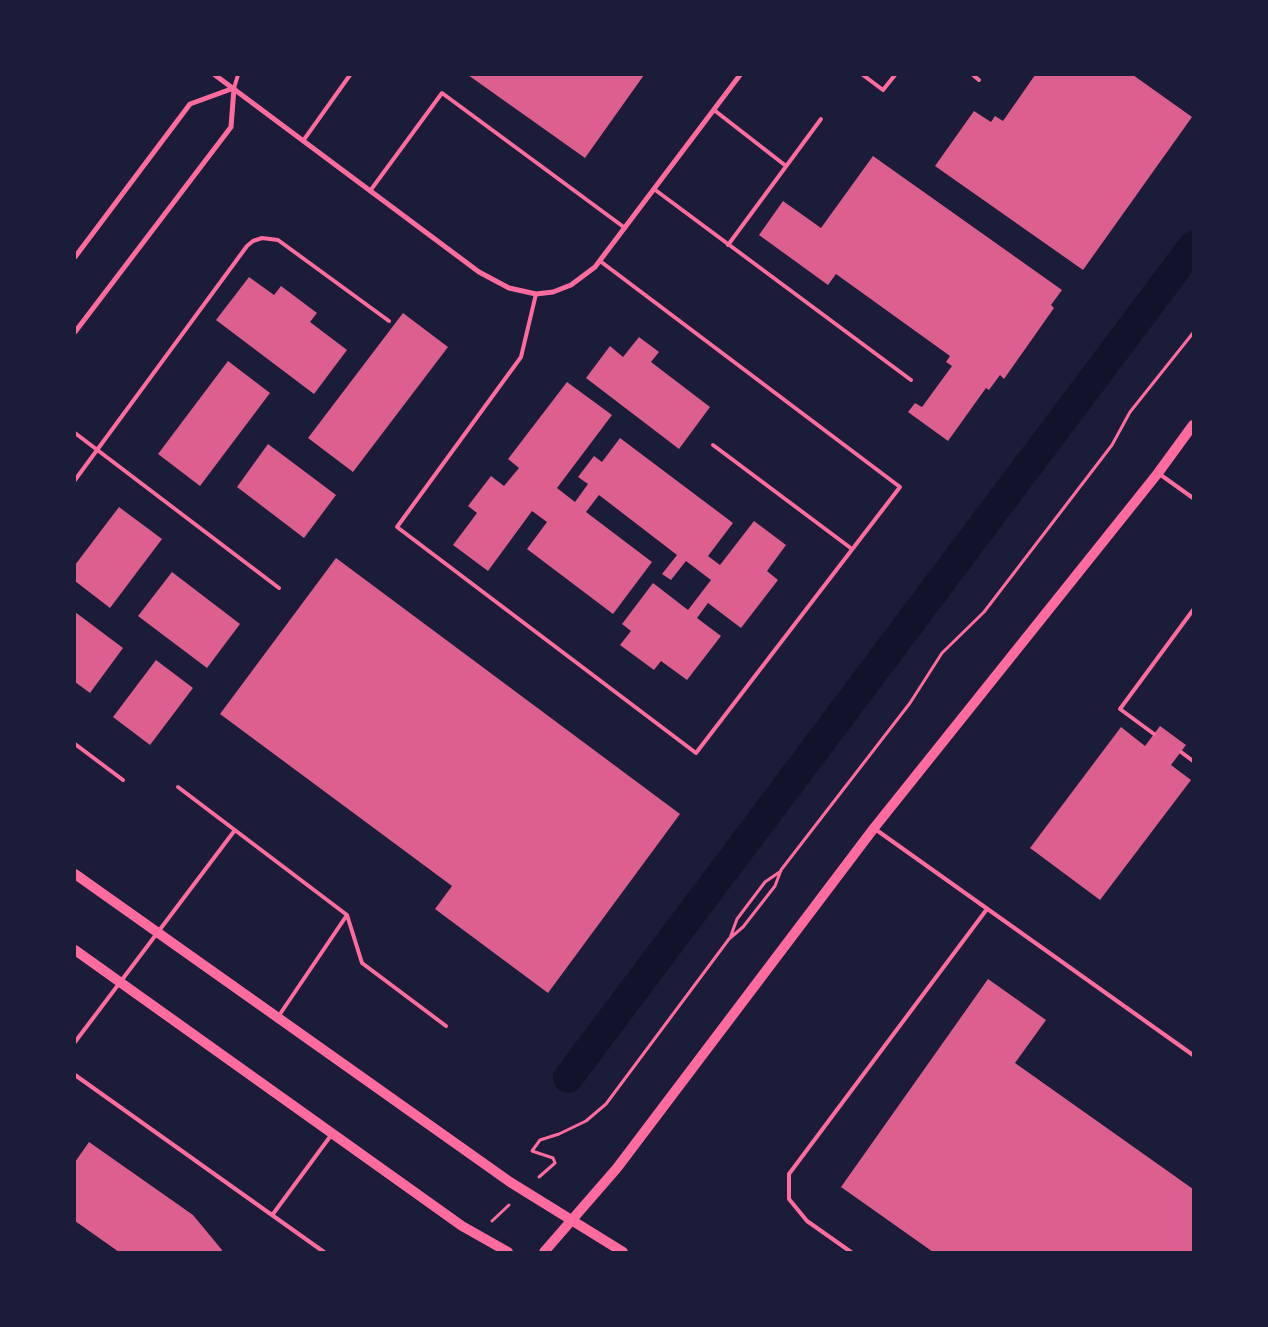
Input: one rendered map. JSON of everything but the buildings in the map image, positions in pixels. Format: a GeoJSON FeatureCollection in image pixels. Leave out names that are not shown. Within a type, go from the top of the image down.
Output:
{"type":"FeatureCollection","features":[{"type":"Feature","properties":{"kind":"main road"},"geometry":{"type":"LineString","coordinates":[[544,1252],[617,1168],[874,828],[1158,473],[1193,425]]}},
{"type":"Feature","properties":{"kind":"main road"},"geometry":{"type":"LineString","coordinates":[[75,874],[510,1182],[622,1252]]}},
{"type":"Feature","properties":{"kind":"main road"},"geometry":{"type":"LineString","coordinates":[[75,950],[462,1226],[508,1252]]}},
{"type":"Feature","properties":{"kind":"street"},"geometry":{"type":"LineString","coordinates":[[215,75],[480,272],[508,288],[536,294],[553,292],[578,280],[600,261],[740,75]]}},
{"type":"Feature","properties":{"kind":"street"},"geometry":{"type":"LineString","coordinates":[[75,257],[190,104],[234,88]]}},
{"type":"Feature","properties":{"kind":"street"},"geometry":{"type":"LineString","coordinates":[[75,332],[231,128],[234,88]]}},
{"type":"Feature","properties":{"kind":"lane"},"geometry":{"type":"LineString","coordinates":[[234,88],[238,75]]}},
{"type":"Feature","properties":{"kind":"lane"},"geometry":{"type":"LineString","coordinates":[[303,141],[350,75]]}},
{"type":"Feature","properties":{"kind":"lane"},"geometry":{"type":"LineString","coordinates":[[863,75],[883,90],[895,75]]}},
{"type":"Feature","properties":{"kind":"lane"},"geometry":{"type":"LineString","coordinates":[[973,75],[980,80]]}},
{"type":"Feature","properties":{"kind":"lane"},"geometry":{"type":"LineString","coordinates":[[370,191],[442,93],[625,228]]}},
{"type":"Feature","properties":{"kind":"lane"},"geometry":{"type":"LineString","coordinates":[[714,110],[786,166]]}},
{"type":"Feature","properties":{"kind":"lane"},"geometry":{"type":"LineString","coordinates":[[728,245],[821,119]]}},
{"type":"Feature","properties":{"kind":"lane"},"geometry":{"type":"LineString","coordinates":[[654,189],[911,380]]}},
{"type":"Feature","properties":{"kind":"lane"},"geometry":{"type":"LineString","coordinates":[[75,480],[247,246],[254,241],[262,238],[278,240],[389,321]]}},
{"type":"Feature","properties":{"kind":"lane"},"geometry":{"type":"LineString","coordinates":[[536,294],[521,357],[396,527],[696,753],[900,487],[600,261]]}},
{"type":"Feature","properties":{"kind":"lane"},"geometry":{"type":"LineString","coordinates":[[75,433],[279,588]]}},
{"type":"Feature","properties":{"kind":"lane"},"geometry":{"type":"LineString","coordinates":[[713,446],[852,549]]}},
{"type":"Feature","properties":{"kind":"lane"},"geometry":{"type":"LineString","coordinates":[[1158,473],[1193,498]]}},
{"type":"Feature","properties":{"kind":"lane"},"geometry":{"type":"LineString","coordinates":[[1154,734],[1120,709],[1193,610]]}},
{"type":"Feature","properties":{"kind":"lane"},"geometry":{"type":"LineString","coordinates":[[75,744],[123,780]]}},
{"type":"Feature","properties":{"kind":"lane"},"geometry":{"type":"LineString","coordinates":[[1181,752],[1193,761]]}},
{"type":"Feature","properties":{"kind":"lane"},"geometry":{"type":"LineString","coordinates":[[178,788],[347,915],[362,963],[446,1026]]}},
{"type":"Feature","properties":{"kind":"lane"},"geometry":{"type":"LineString","coordinates":[[874,828],[1193,1055]]}},
{"type":"Feature","properties":{"kind":"lane"},"geometry":{"type":"LineString","coordinates":[[75,1042],[234,830]]}},
{"type":"Feature","properties":{"kind":"lane"},"geometry":{"type":"LineString","coordinates":[[851,1252],[807,1221],[789,1199],[789,1174],[988,909]]}},
{"type":"Feature","properties":{"kind":"lane"},"geometry":{"type":"LineString","coordinates":[[278,1017],[347,915]]}},
{"type":"Feature","properties":{"kind":"lane"},"geometry":{"type":"LineString","coordinates":[[76,1077],[324,1252]]}},
{"type":"Feature","properties":{"kind":"lane"},"geometry":{"type":"LineString","coordinates":[[272,1214],[332,1133]]}},
{"type":"Feature","properties":{"kind":"path"},"geometry":{"type":"LineString","coordinates":[[729,939],[743,928],[775,886],[782,870],[910,703],[942,653],[984,612],[1112,445],[1130,412],[1193,333]]}},
{"type":"Feature","properties":{"kind":"path"},"geometry":{"type":"LineString","coordinates":[[555,1163],[553,1158],[532,1151],[540,1140],[559,1134],[586,1121],[606,1104],[729,939],[737,919],[759,889],[765,882],[782,870]]}},
{"type":"Feature","properties":{"kind":"waterway"},"geometry":{"type":"LineString","coordinates":[[568,1078],[1193,246]]}}]}
